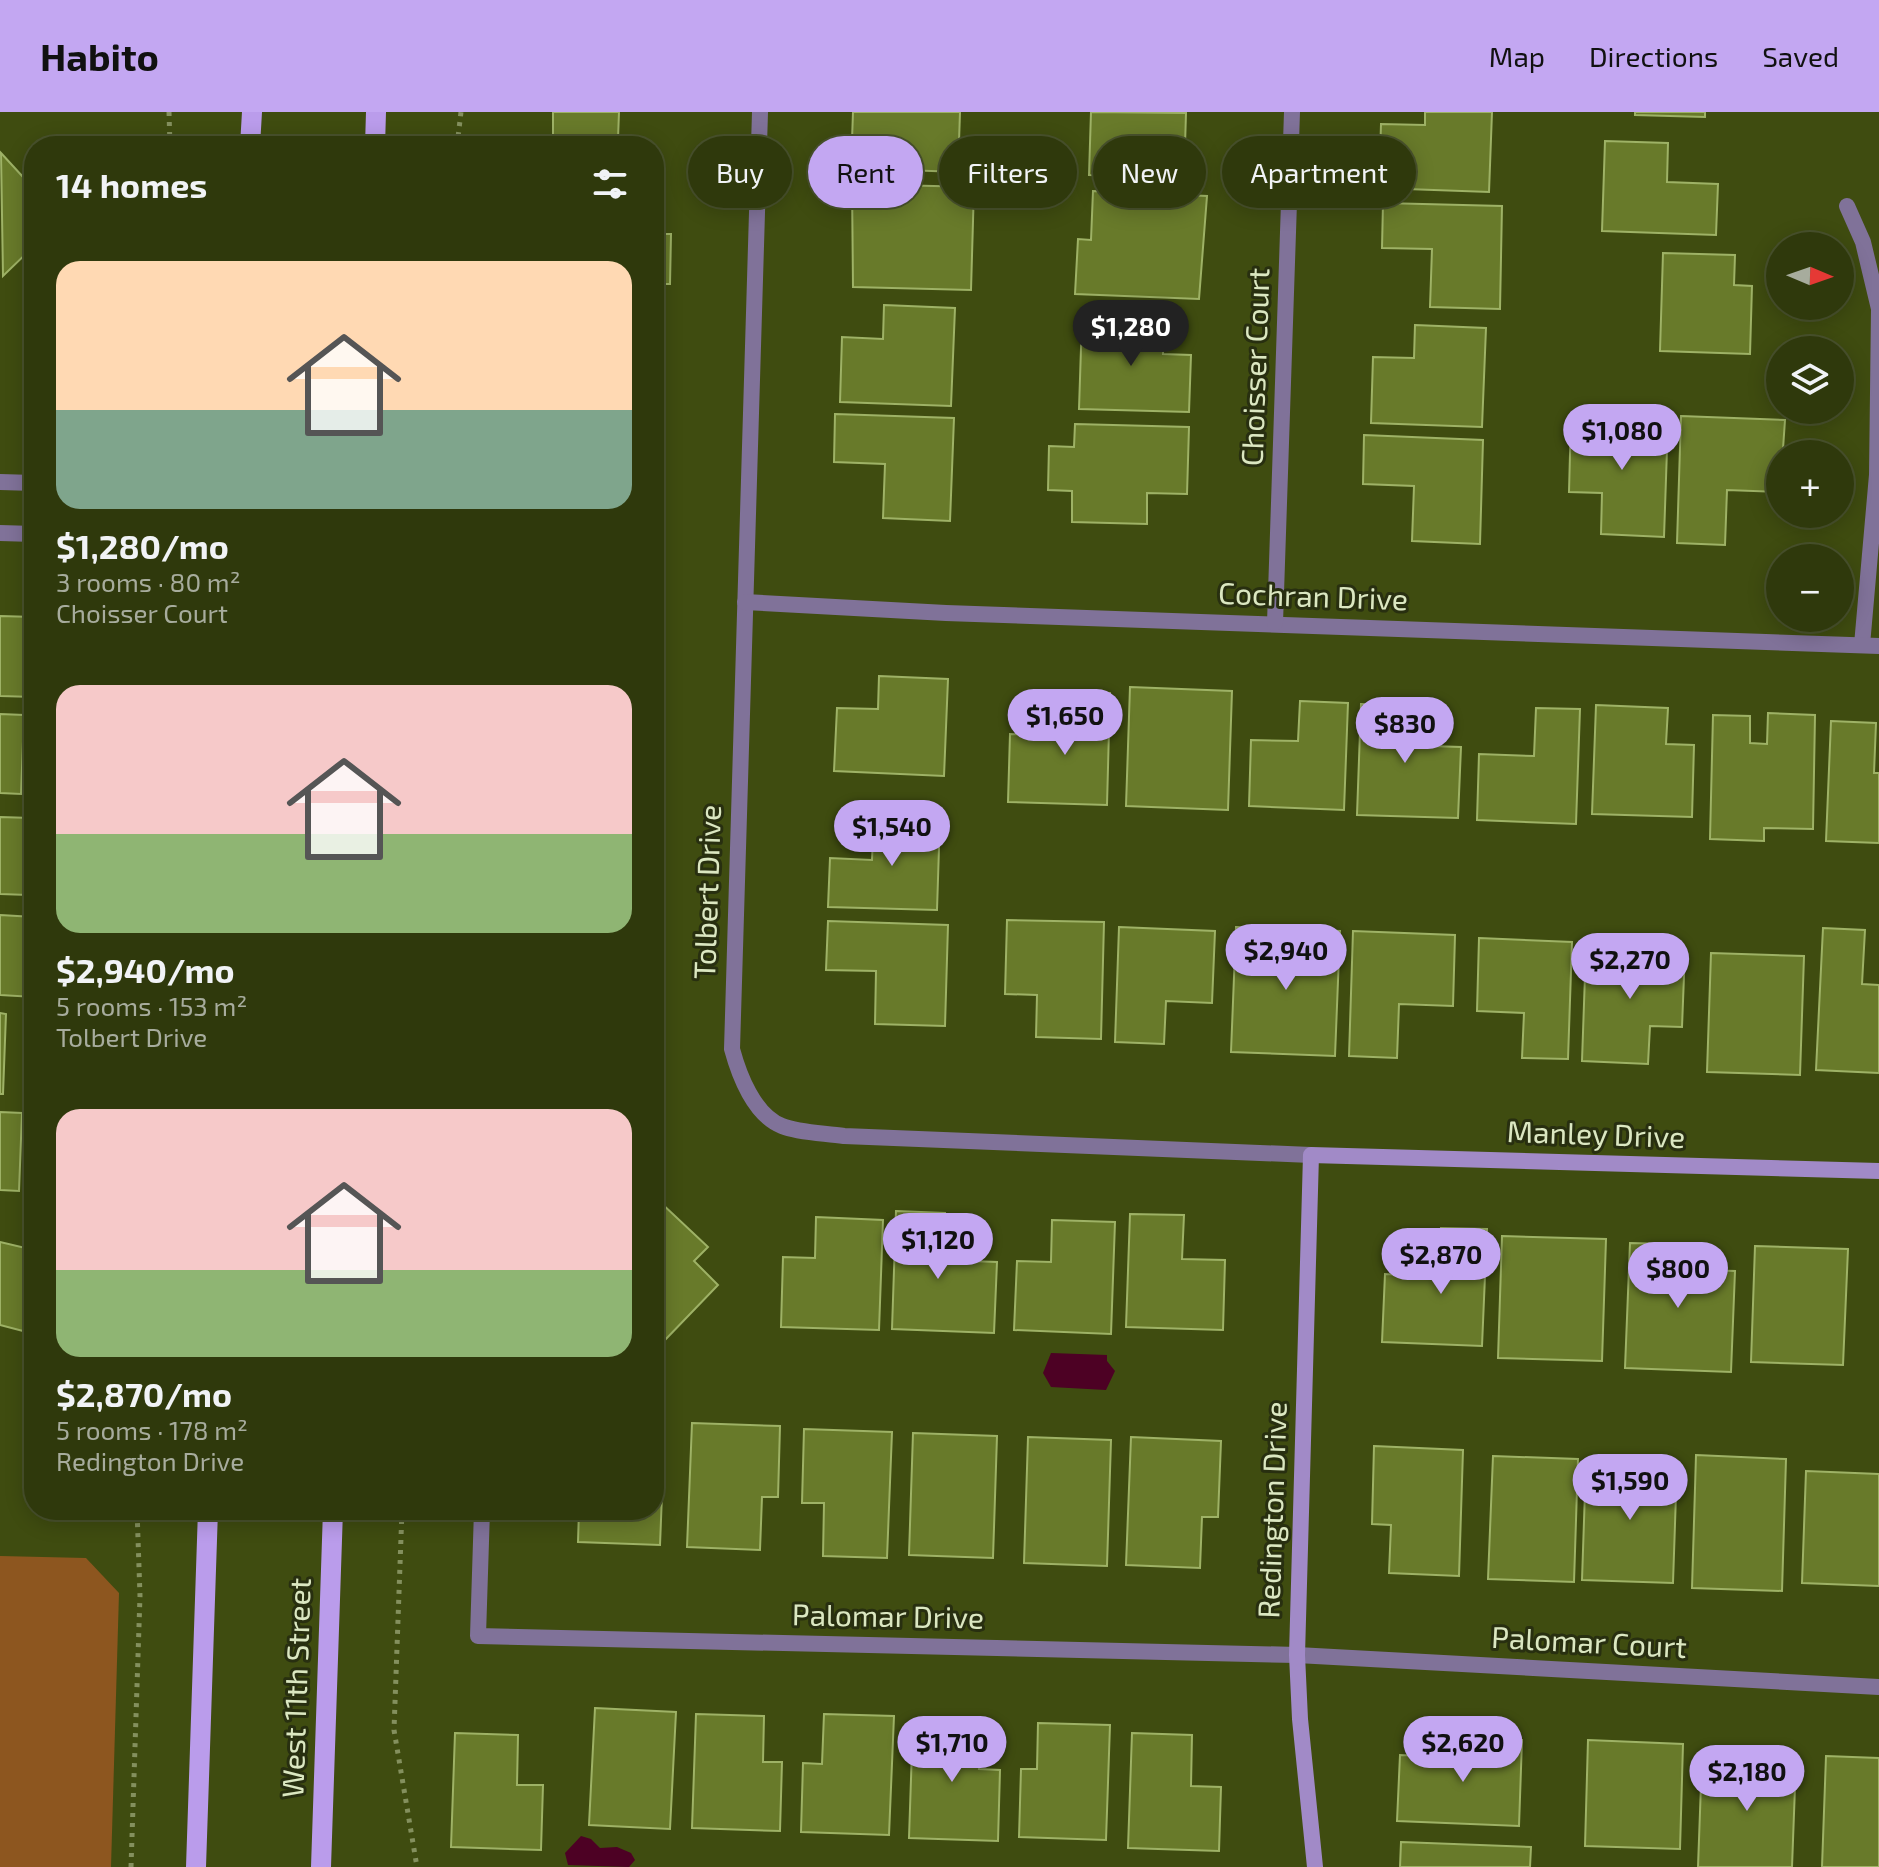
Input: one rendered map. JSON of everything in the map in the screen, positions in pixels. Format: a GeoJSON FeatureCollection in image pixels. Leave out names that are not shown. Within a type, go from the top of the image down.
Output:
{"type":"FeatureCollection","features":[{"type":"Feature","properties":{"kind":"main road"},"geometry":{"type":"LineString","coordinates":[[251,136],[252,112]]}},
{"type":"Feature","properties":{"kind":"main road"},"geometry":{"type":"LineString","coordinates":[[375,136],[376,112]]}},
{"type":"Feature","properties":{"kind":"main road"},"geometry":{"type":"LineString","coordinates":[[196,1867],[208,1520]]}},
{"type":"Feature","properties":{"kind":"main road","name":"West 11th Street"},"geometry":{"type":"LineString","coordinates":[[321,1867],[333,1520]]}},
{"type":"Feature","properties":{"kind":"street","name":"Tolbert Drive"},"geometry":{"type":"LineString","coordinates":[[760,112],[732,1049],[739,1074],[763,1113],[782,1126],[844,1136],[1311,1155]]}},
{"type":"Feature","properties":{"kind":"street","name":"Choisser Court"},"geometry":{"type":"LineString","coordinates":[[1275,623],[1292,112]]}},
{"type":"Feature","properties":{"kind":"street"},"geometry":{"type":"LineString","coordinates":[[1847,206],[1863,242],[1879,309],[1877,475],[1862,645]]}},
{"type":"Feature","properties":{"kind":"street"},"geometry":{"type":"LineString","coordinates":[[0,482],[24,483]]}},
{"type":"Feature","properties":{"kind":"street"},"geometry":{"type":"LineString","coordinates":[[0,533],[24,534]]}},
{"type":"Feature","properties":{"kind":"street","name":"Cochran Drive"},"geometry":{"type":"LineString","coordinates":[[745,602],[946,613],[1879,646]]}},
{"type":"Feature","properties":{"kind":"street","name":"Manley Drive"},"geometry":{"type":"LineString","coordinates":[[1311,1155],[1879,1171]]}},
{"type":"Feature","properties":{"kind":"street","name":"Redington Drive"},"geometry":{"type":"LineString","coordinates":[[1311,1155],[1297,1655],[1315,1867]]}},
{"type":"Feature","properties":{"kind":"street","name":"Palomar Drive"},"geometry":{"type":"LineString","coordinates":[[482,1520],[478,1636],[1297,1655]]}},
{"type":"Feature","properties":{"kind":"street","name":"Palomar Court"},"geometry":{"type":"LineString","coordinates":[[1297,1655],[1879,1687]]}},
{"type":"Feature","properties":{"kind":"path"},"geometry":{"type":"LineString","coordinates":[[169,112],[170,136]]}},
{"type":"Feature","properties":{"kind":"path"},"geometry":{"type":"LineString","coordinates":[[458,136],[461,112]]}},
{"type":"Feature","properties":{"kind":"path"},"geometry":{"type":"LineString","coordinates":[[131,1867],[140,1596],[137,1520]]}},
{"type":"Feature","properties":{"kind":"path"},"geometry":{"type":"LineString","coordinates":[[402,1520],[394,1730],[417,1867]]}},
{"type":"Feature","properties":{"kind":"shaded area"},"geometry":{"type":"Polygon","coordinates":[[[1051,1353],[1107,1355],[1107,1361],[1115,1371],[1106,1390],[1051,1387],[1043,1373],[1051,1353]]]}},
{"type":"Feature","properties":{"kind":"shaded area"},"geometry":{"type":"Polygon","coordinates":[[[0,1556],[86,1558],[119,1593],[111,1867],[0,1867],[0,1556]]]}},
{"type":"Feature","properties":{"kind":"shaded area"},"geometry":{"type":"Polygon","coordinates":[[[581,1836],[591,1839],[600,1848],[617,1847],[631,1853],[635,1860],[629,1867],[568,1865],[565,1853],[581,1836]]]}},
{"type":"Feature","properties":{"kind":"building"},"geometry":{"type":"Polygon","coordinates":[[[553,112],[619,112],[618,136],[553,136],[553,112]]]}},
{"type":"Feature","properties":{"kind":"building"},"geometry":{"type":"Polygon","coordinates":[[[853,112],[960,112],[959,136],[939,136],[939,171],[923,171],[923,136],[852,136],[853,112]]]}},
{"type":"Feature","properties":{"kind":"building"},"geometry":{"type":"Polygon","coordinates":[[[1091,112],[1186,113],[1185,136],[1093,136],[1093,175],[1089,175],[1091,112]]]}},
{"type":"Feature","properties":{"kind":"building"},"geometry":{"type":"Polygon","coordinates":[[[1425,112],[1492,112],[1489,192],[1416,189],[1416,136],[1381,136],[1381,124],[1425,125],[1425,112]]]}},
{"type":"Feature","properties":{"kind":"building"},"geometry":{"type":"Polygon","coordinates":[[[1635,112],[1705,112],[1705,117],[1635,115],[1635,112]]]}},
{"type":"Feature","properties":{"kind":"building"},"geometry":{"type":"Polygon","coordinates":[[[1605,141],[1668,143],[1667,182],[1718,184],[1716,235],[1602,231],[1605,141]]]}},
{"type":"Feature","properties":{"kind":"building"},"geometry":{"type":"Polygon","coordinates":[[[1,153],[24,178],[24,256],[3,276],[1,153]]]}},
{"type":"Feature","properties":{"kind":"building"},"geometry":{"type":"Polygon","coordinates":[[[923,186],[939,186],[939,208],[973,208],[971,290],[853,287],[852,208],[923,208],[923,186]]]}},
{"type":"Feature","properties":{"kind":"building"},"geometry":{"type":"Polygon","coordinates":[[[1093,191],[1093,208],[1206,208],[1207,196],[1199,299],[1075,294],[1078,239],[1091,240],[1093,191]]]}},
{"type":"Feature","properties":{"kind":"building"},"geometry":{"type":"Polygon","coordinates":[[[1416,204],[1502,206],[1500,309],[1430,307],[1432,249],[1382,248],[1383,208],[1416,208],[1416,204]]]}},
{"type":"Feature","properties":{"kind":"building"},"geometry":{"type":"Polygon","coordinates":[[[664,234],[671,234],[670,284],[664,284],[664,234]]]}},
{"type":"Feature","properties":{"kind":"building"},"geometry":{"type":"Polygon","coordinates":[[[1663,253],[1735,255],[1734,285],[1752,286],[1750,354],[1660,351],[1663,253]]]}},
{"type":"Feature","properties":{"kind":"building"},"geometry":{"type":"Polygon","coordinates":[[[884,305],[955,308],[951,406],[840,402],[842,337],[883,339],[884,305]]]}},
{"type":"Feature","properties":{"kind":"building"},"geometry":{"type":"Polygon","coordinates":[[[1082,318],[1164,321],[1163,354],[1191,355],[1189,412],[1079,409],[1082,318]]]}},
{"type":"Feature","properties":{"kind":"building"},"geometry":{"type":"Polygon","coordinates":[[[1415,325],[1486,328],[1482,427],[1371,423],[1373,357],[1414,358],[1415,325]]]}},
{"type":"Feature","properties":{"kind":"building"},"geometry":{"type":"Polygon","coordinates":[[[835,414],[954,418],[950,521],[883,518],[885,464],[834,462],[835,414]]]}},
{"type":"Feature","properties":{"kind":"building"},"geometry":{"type":"Polygon","coordinates":[[[1681,416],[1766,419],[1766,424],[1785,424],[1784,440],[1766,440],[1766,491],[1727,490],[1725,545],[1677,543],[1681,416]]]}},
{"type":"Feature","properties":{"kind":"building"},"geometry":{"type":"Polygon","coordinates":[[[1571,417],[1668,420],[1664,537],[1601,534],[1602,493],[1569,492],[1571,417]]]}},
{"type":"Feature","properties":{"kind":"building"},"geometry":{"type":"Polygon","coordinates":[[[1075,424],[1189,427],[1187,494],[1147,493],[1147,524],[1072,522],[1072,491],[1048,490],[1049,446],[1074,447],[1075,424]]]}},
{"type":"Feature","properties":{"kind":"building"},"geometry":{"type":"Polygon","coordinates":[[[1364,435],[1483,440],[1480,544],[1412,541],[1414,486],[1363,484],[1364,435]]]}},
{"type":"Feature","properties":{"kind":"building"},"geometry":{"type":"Polygon","coordinates":[[[0,616],[24,617],[24,697],[0,696],[0,616]]]}},
{"type":"Feature","properties":{"kind":"building"},"geometry":{"type":"Polygon","coordinates":[[[879,676],[948,679],[944,776],[834,771],[837,708],[878,709],[879,676]]]}},
{"type":"Feature","properties":{"kind":"building"},"geometry":{"type":"Polygon","coordinates":[[[1130,687],[1232,691],[1228,810],[1126,806],[1130,687]]]}},
{"type":"Feature","properties":{"kind":"building"},"geometry":{"type":"Polygon","coordinates":[[[1064,692],[1110,693],[1107,805],[1008,802],[1010,734],[1063,736],[1064,692]]]}},
{"type":"Feature","properties":{"kind":"building"},"geometry":{"type":"Polygon","coordinates":[[[1300,701],[1348,703],[1344,810],[1249,806],[1251,740],[1298,741],[1300,701]]]}},
{"type":"Feature","properties":{"kind":"building"},"geometry":{"type":"Polygon","coordinates":[[[1361,704],[1431,707],[1430,746],[1461,747],[1458,818],[1357,815],[1361,704]]]}},
{"type":"Feature","properties":{"kind":"building"},"geometry":{"type":"Polygon","coordinates":[[[1596,705],[1668,708],[1666,744],[1694,745],[1692,817],[1592,814],[1596,705]]]}},
{"type":"Feature","properties":{"kind":"building"},"geometry":{"type":"Polygon","coordinates":[[[1536,708],[1580,709],[1576,824],[1477,820],[1479,754],[1534,756],[1536,708]]]}},
{"type":"Feature","properties":{"kind":"building"},"geometry":{"type":"Polygon","coordinates":[[[1768,713],[1815,715],[1813,829],[1764,828],[1764,841],[1710,839],[1713,715],[1750,716],[1750,743],[1767,744],[1768,713]]]}},
{"type":"Feature","properties":{"kind":"building"},"geometry":{"type":"Polygon","coordinates":[[[0,714],[24,715],[21,794],[0,793],[0,714]]]}},
{"type":"Feature","properties":{"kind":"building"},"geometry":{"type":"Polygon","coordinates":[[[1831,721],[1876,723],[1874,773],[1879,773],[1879,843],[1826,841],[1831,721]]]}},
{"type":"Feature","properties":{"kind":"building"},"geometry":{"type":"Polygon","coordinates":[[[874,815],[940,817],[937,910],[828,907],[830,858],[872,860],[874,815]]]}},
{"type":"Feature","properties":{"kind":"building"},"geometry":{"type":"Polygon","coordinates":[[[0,817],[24,818],[24,895],[0,894],[0,817]]]}},
{"type":"Feature","properties":{"kind":"building"},"geometry":{"type":"Polygon","coordinates":[[[0,915],[24,916],[24,996],[0,995],[0,915]]]}},
{"type":"Feature","properties":{"kind":"building"},"geometry":{"type":"Polygon","coordinates":[[[1007,920],[1104,922],[1101,1039],[1036,1037],[1037,995],[1005,994],[1007,920]]]}},
{"type":"Feature","properties":{"kind":"building"},"geometry":{"type":"Polygon","coordinates":[[[828,921],[948,925],[945,1026],[875,1024],[876,971],[826,970],[828,921]]]}},
{"type":"Feature","properties":{"kind":"building"},"geometry":{"type":"Polygon","coordinates":[[[1119,927],[1215,931],[1212,1003],[1166,1001],[1164,1044],[1115,1042],[1119,927]]]}},
{"type":"Feature","properties":{"kind":"building"},"geometry":{"type":"Polygon","coordinates":[[[1236,927],[1340,931],[1335,1056],[1231,1052],[1236,927]]]}},
{"type":"Feature","properties":{"kind":"building"},"geometry":{"type":"Polygon","coordinates":[[[1823,928],[1865,930],[1862,984],[1879,985],[1879,1073],[1816,1070],[1823,928]]]}},
{"type":"Feature","properties":{"kind":"building"},"geometry":{"type":"Polygon","coordinates":[[[1353,931],[1455,935],[1453,1006],[1399,1004],[1397,1058],[1349,1056],[1353,931]]]}},
{"type":"Feature","properties":{"kind":"building"},"geometry":{"type":"Polygon","coordinates":[[[1479,938],[1572,942],[1568,1059],[1522,1058],[1524,1013],[1477,1011],[1479,938]]]}},
{"type":"Feature","properties":{"kind":"building"},"geometry":{"type":"Polygon","coordinates":[[[1586,947],[1685,950],[1682,1027],[1650,1026],[1648,1064],[1582,1061],[1586,947]]]}},
{"type":"Feature","properties":{"kind":"building"},"geometry":{"type":"Polygon","coordinates":[[[1711,953],[1804,956],[1800,1075],[1707,1072],[1711,953]]]}},
{"type":"Feature","properties":{"kind":"building"},"geometry":{"type":"Polygon","coordinates":[[[0,1013],[6,1014],[3,1094],[0,1094],[0,1013]]]}},
{"type":"Feature","properties":{"kind":"building"},"geometry":{"type":"Polygon","coordinates":[[[0,1112],[22,1113],[19,1191],[0,1190],[0,1112]]]}},
{"type":"Feature","properties":{"kind":"building"},"geometry":{"type":"Polygon","coordinates":[[[664,1206],[708,1247],[694,1261],[718,1285],[664,1341],[664,1206]]]}},
{"type":"Feature","properties":{"kind":"building"},"geometry":{"type":"Polygon","coordinates":[[[896,1211],[945,1213],[943,1260],[997,1262],[994,1333],[892,1329],[896,1211]]]}},
{"type":"Feature","properties":{"kind":"building"},"geometry":{"type":"Polygon","coordinates":[[[1130,1214],[1184,1215],[1182,1259],[1225,1260],[1223,1330],[1126,1327],[1130,1214]]]}},
{"type":"Feature","properties":{"kind":"building"},"geometry":{"type":"Polygon","coordinates":[[[816,1217],[883,1220],[879,1330],[781,1327],[783,1257],[815,1258],[816,1217]]]}},
{"type":"Feature","properties":{"kind":"building"},"geometry":{"type":"Polygon","coordinates":[[[1052,1220],[1115,1222],[1111,1334],[1014,1330],[1017,1261],[1051,1262],[1052,1220]]]}},
{"type":"Feature","properties":{"kind":"building"},"geometry":{"type":"Polygon","coordinates":[[[1441,1228],[1487,1229],[1482,1346],[1382,1342],[1385,1274],[1439,1277],[1441,1228]]]}},
{"type":"Feature","properties":{"kind":"building"},"geometry":{"type":"Polygon","coordinates":[[[1502,1236],[1606,1239],[1602,1361],[1498,1358],[1502,1236]]]}},
{"type":"Feature","properties":{"kind":"building"},"geometry":{"type":"Polygon","coordinates":[[[0,1242],[24,1248],[24,1327],[23,1331],[0,1325],[0,1242]]]}},
{"type":"Feature","properties":{"kind":"building"},"geometry":{"type":"Polygon","coordinates":[[[1630,1243],[1704,1245],[1703,1270],[1735,1271],[1731,1372],[1625,1368],[1630,1243]]]}},
{"type":"Feature","properties":{"kind":"building"},"geometry":{"type":"Polygon","coordinates":[[[1755,1246],[1848,1249],[1843,1365],[1751,1362],[1755,1246]]]}},
{"type":"Feature","properties":{"kind":"building"},"geometry":{"type":"Polygon","coordinates":[[[692,1423],[780,1426],[778,1497],[762,1497],[760,1550],[687,1547],[692,1423]]]}},
{"type":"Feature","properties":{"kind":"building"},"geometry":{"type":"Polygon","coordinates":[[[804,1429],[892,1432],[887,1558],[823,1556],[824,1503],[802,1503],[804,1429]]]}},
{"type":"Feature","properties":{"kind":"building"},"geometry":{"type":"Polygon","coordinates":[[[913,1433],[997,1436],[993,1558],[909,1555],[913,1433]]]}},
{"type":"Feature","properties":{"kind":"building"},"geometry":{"type":"Polygon","coordinates":[[[1028,1437],[1111,1440],[1107,1566],[1024,1563],[1028,1437]]]}},
{"type":"Feature","properties":{"kind":"building"},"geometry":{"type":"Polygon","coordinates":[[[1131,1437],[1221,1441],[1218,1517],[1202,1517],[1200,1568],[1126,1565],[1131,1437]]]}},
{"type":"Feature","properties":{"kind":"building"},"geometry":{"type":"Polygon","coordinates":[[[1374,1446],[1463,1450],[1459,1576],[1389,1573],[1391,1525],[1372,1524],[1374,1446]]]}},
{"type":"Feature","properties":{"kind":"building"},"geometry":{"type":"Polygon","coordinates":[[[1696,1455],[1786,1459],[1782,1591],[1692,1588],[1696,1455]]]}},
{"type":"Feature","properties":{"kind":"building"},"geometry":{"type":"Polygon","coordinates":[[[1493,1456],[1578,1459],[1574,1582],[1488,1579],[1493,1456]]]}},
{"type":"Feature","properties":{"kind":"building"},"geometry":{"type":"Polygon","coordinates":[[[1586,1462],[1677,1465],[1673,1583],[1582,1580],[1586,1462]]]}},
{"type":"Feature","properties":{"kind":"building"},"geometry":{"type":"Polygon","coordinates":[[[1806,1471],[1879,1474],[1879,1586],[1802,1583],[1806,1471]]]}},
{"type":"Feature","properties":{"kind":"building"},"geometry":{"type":"Polygon","coordinates":[[[579,1520],[661,1520],[660,1545],[578,1542],[579,1520]]]}},
{"type":"Feature","properties":{"kind":"building"},"geometry":{"type":"Polygon","coordinates":[[[595,1708],[676,1712],[670,1829],[589,1825],[595,1708]]]}},
{"type":"Feature","properties":{"kind":"building"},"geometry":{"type":"Polygon","coordinates":[[[696,1714],[764,1716],[763,1762],[782,1762],[780,1831],[692,1828],[696,1714]]]}},
{"type":"Feature","properties":{"kind":"building"},"geometry":{"type":"Polygon","coordinates":[[[824,1714],[894,1716],[889,1835],[801,1832],[803,1763],[822,1764],[824,1714]]]}},
{"type":"Feature","properties":{"kind":"building"},"geometry":{"type":"Polygon","coordinates":[[[913,1720],[981,1722],[979,1769],[1000,1770],[998,1841],[909,1838],[913,1720]]]}},
{"type":"Feature","properties":{"kind":"building"},"geometry":{"type":"Polygon","coordinates":[[[1038,1723],[1110,1725],[1106,1840],[1019,1837],[1021,1769],[1037,1769],[1038,1723]]]}},
{"type":"Feature","properties":{"kind":"building"},"geometry":{"type":"Polygon","coordinates":[[[455,1733],[518,1735],[517,1785],[543,1785],[541,1850],[451,1847],[455,1733]]]}},
{"type":"Feature","properties":{"kind":"building"},"geometry":{"type":"Polygon","coordinates":[[[1132,1733],[1192,1735],[1191,1786],[1221,1787],[1219,1851],[1128,1848],[1132,1733]]]}},
{"type":"Feature","properties":{"kind":"building"},"geometry":{"type":"Polygon","coordinates":[[[1450,1737],[1522,1740],[1519,1826],[1397,1821],[1400,1755],[1449,1757],[1450,1737]]]}},
{"type":"Feature","properties":{"kind":"building"},"geometry":{"type":"Polygon","coordinates":[[[1588,1740],[1683,1744],[1680,1849],[1585,1846],[1588,1740]]]}},
{"type":"Feature","properties":{"kind":"building"},"geometry":{"type":"Polygon","coordinates":[[[1826,1756],[1879,1758],[1879,1867],[1822,1867],[1826,1756]]]}},
{"type":"Feature","properties":{"kind":"building"},"geometry":{"type":"Polygon","coordinates":[[[1702,1757],[1796,1760],[1792,1867],[1698,1867],[1702,1757]]]}},
{"type":"Feature","properties":{"kind":"building"},"geometry":{"type":"Polygon","coordinates":[[[1401,1842],[1531,1847],[1530,1867],[1400,1867],[1401,1842]]]}}]}
